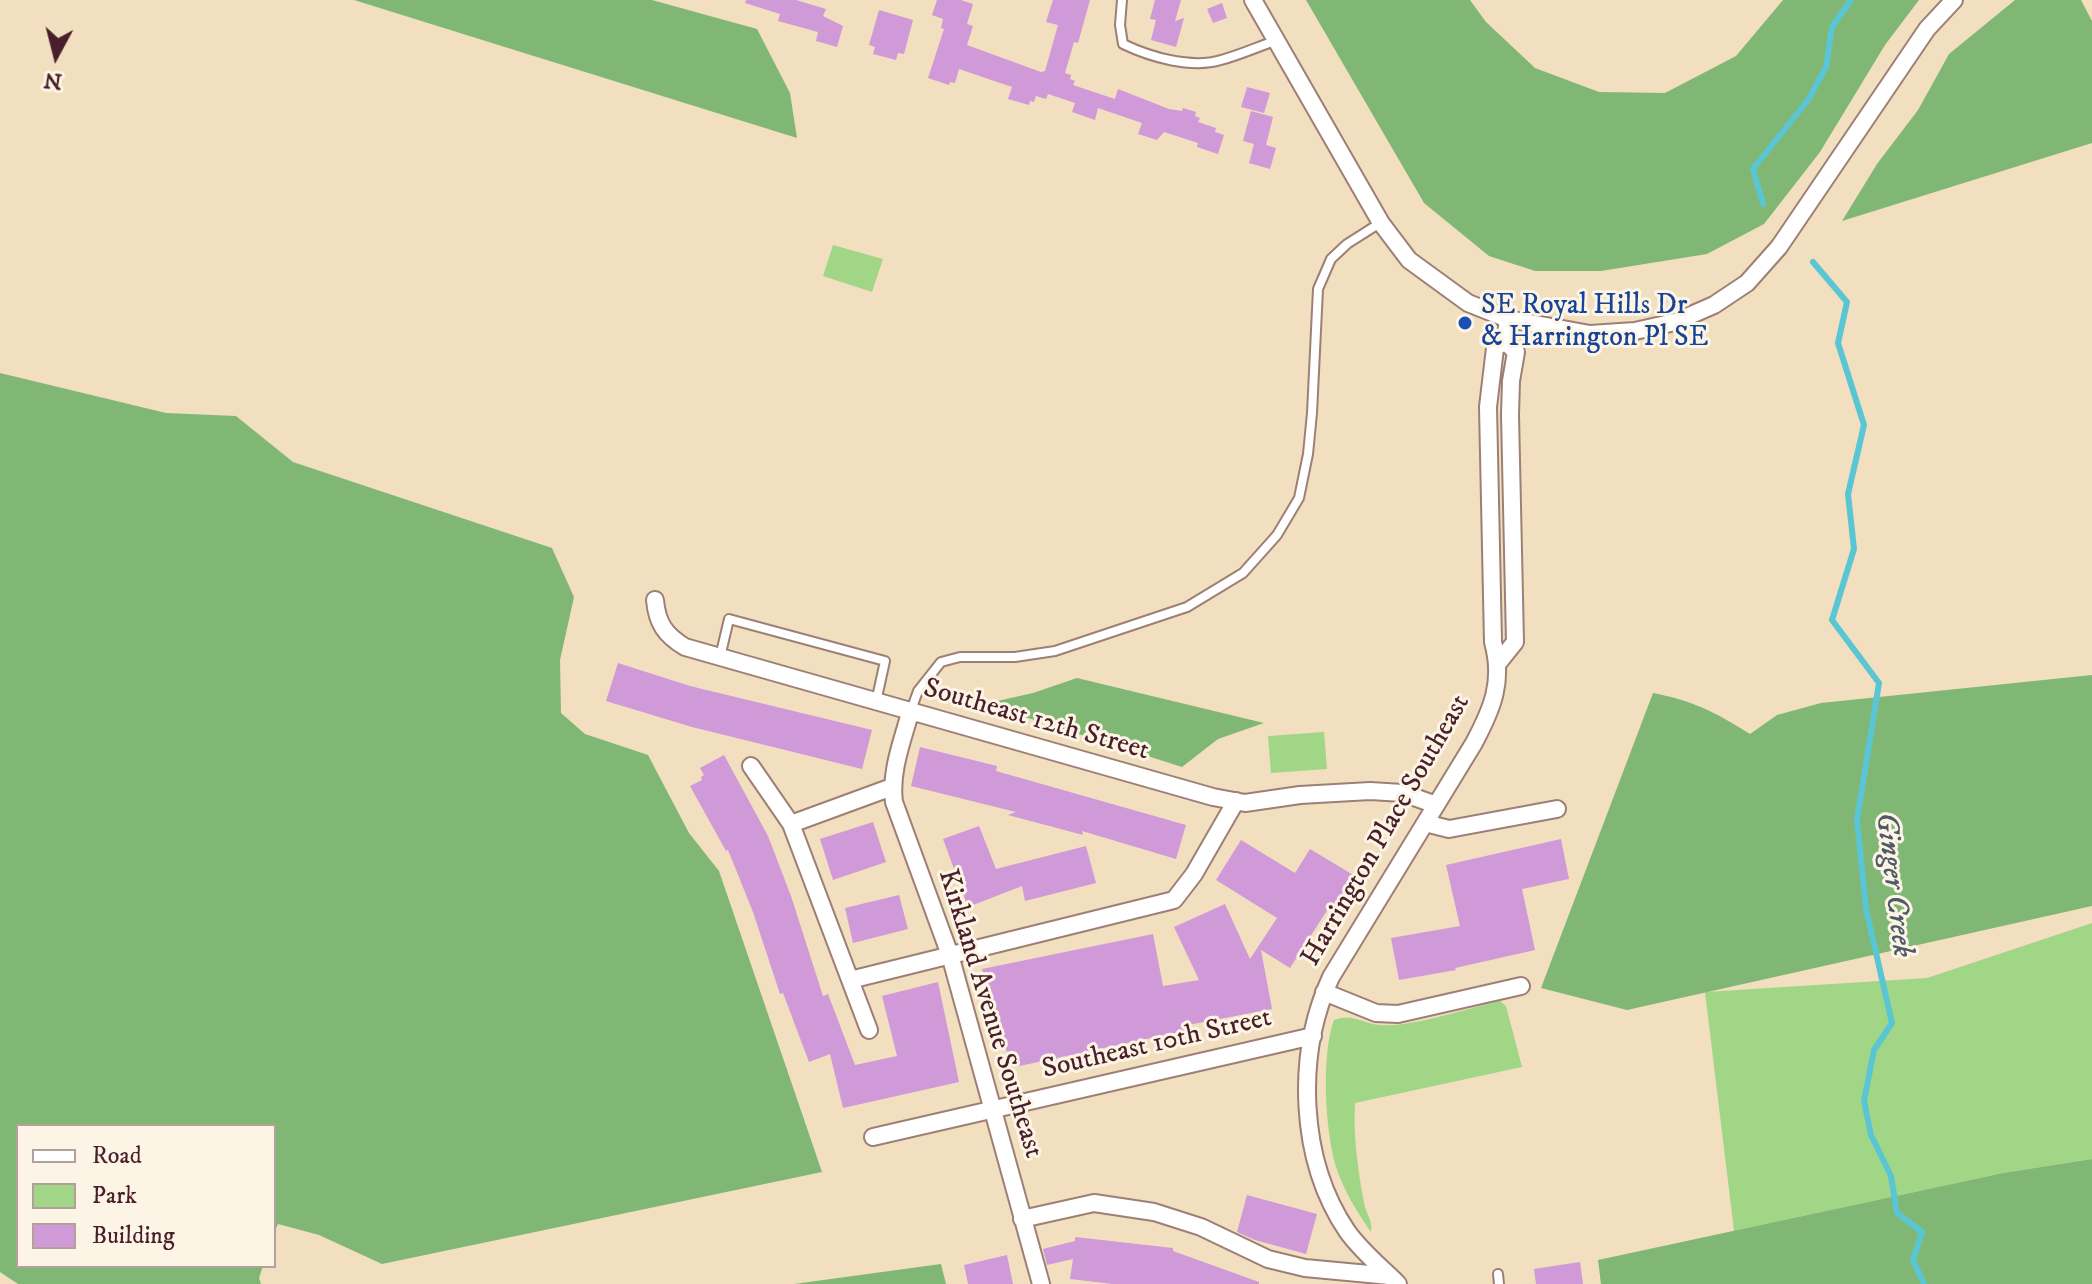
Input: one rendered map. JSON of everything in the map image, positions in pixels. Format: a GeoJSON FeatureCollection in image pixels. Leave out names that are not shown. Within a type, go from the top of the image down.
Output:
{"type":"FeatureCollection","features":[{"type":"Feature","properties":{"kind":"street"},"geometry":{"type":"LineString","coordinates":[[1253,0],[1381,223],[1409,260],[1468,303],[1508,319],[1590,334],[1635,331],[1675,322],[1714,305],[1747,283],[1779,247],[1927,29],[1954,0]]}},
{"type":"Feature","properties":{"kind":"street","name":"Harrington Place Southeast"},"geometry":{"type":"LineString","coordinates":[[1394,1280],[1349,1234],[1331,1206],[1318,1173],[1311,1141],[1308,1096],[1313,1036],[1324,992],[1489,715],[1497,687],[1499,662],[1515,642],[1510,415],[1516,352],[1505,341],[1508,319]]}},
{"type":"Feature","properties":{"kind":"street","name":"Southeast 12th Street"},"geometry":{"type":"LineString","coordinates":[[655,600],[656,617],[668,636],[685,647],[1213,797],[1245,803],[1300,795],[1370,791],[1403,793],[1436,805]]}},
{"type":"Feature","properties":{"kind":"street","name":"Kirkland Avenue Southeast"},"geometry":{"type":"LineString","coordinates":[[910,713],[892,787],[894,802],[950,955],[1041,1284]]}},
{"type":"Feature","properties":{"kind":"street"},"geometry":{"type":"LineString","coordinates":[[751,766],[791,824],[869,1030]]}},
{"type":"Feature","properties":{"kind":"street"},"geometry":{"type":"LineString","coordinates":[[791,824],[892,787]]}},
{"type":"Feature","properties":{"kind":"street"},"geometry":{"type":"LineString","coordinates":[[850,980],[1174,900],[1194,874],[1236,801]]}},
{"type":"Feature","properties":{"kind":"street"},"geometry":{"type":"LineString","coordinates":[[1425,823],[1449,829],[1557,809]]}},
{"type":"Feature","properties":{"kind":"street"},"geometry":{"type":"LineString","coordinates":[[1324,992],[1376,1013],[1398,1014],[1521,986]]}},
{"type":"Feature","properties":{"kind":"street","name":"Southeast 10th Street"},"geometry":{"type":"LineString","coordinates":[[873,1137],[1313,1036]]}},
{"type":"Feature","properties":{"kind":"street"},"geometry":{"type":"LineString","coordinates":[[1022,1219],[1094,1203],[1154,1212],[1201,1227],[1268,1259],[1305,1268],[1394,1280]]}},
{"type":"Feature","properties":{"kind":"lane"},"geometry":{"type":"LineString","coordinates":[[1122,0],[1120,25],[1123,44],[1144,55],[1176,61],[1218,61],[1275,41]]}},
{"type":"Feature","properties":{"kind":"lane"},"geometry":{"type":"LineString","coordinates":[[910,713],[918,691],[941,662],[960,657],[1015,657],[1055,651],[1187,607],[1243,573],[1277,535],[1299,498],[1311,427],[1318,289],[1331,259],[1347,244],[1381,223]]}},
{"type":"Feature","properties":{"kind":"lane"},"geometry":{"type":"LineString","coordinates":[[720,657],[729,619],[885,661],[876,703]]}},
{"type":"Feature","properties":{"kind":"lane"},"geometry":{"type":"LineString","coordinates":[[1498,1274],[1499,1284]]}},
{"type":"Feature","properties":{"kind":"green space"},"geometry":{"type":"Polygon","coordinates":[[[354,0],[652,0],[757,29],[790,93],[797,138],[354,0]]]}},
{"type":"Feature","properties":{"kind":"green space"},"geometry":{"type":"Polygon","coordinates":[[[1306,0],[1470,0],[1486,22],[1535,68],[1599,92],[1665,93],[1736,56],[1783,0],[1919,0],[1885,45],[1820,152],[1764,224],[1707,254],[1601,271],[1535,271],[1489,256],[1424,203],[1306,0]]]}},
{"type":"Feature","properties":{"kind":"green space"},"geometry":{"type":"Polygon","coordinates":[[[2015,0],[2081,0],[2092,21],[2092,143],[1842,221],[1877,164],[1918,110],[1949,54],[2015,0]]]}},
{"type":"Feature","properties":{"kind":"green space"},"geometry":{"type":"Polygon","coordinates":[[[833,245],[883,259],[872,292],[823,276],[833,245]]]}},
{"type":"Feature","properties":{"kind":"green space"},"geometry":{"type":"Polygon","coordinates":[[[0,373],[166,413],[236,416],[293,462],[552,548],[574,597],[560,660],[561,713],[585,734],[648,755],[689,833],[719,871],[822,1172],[382,1264],[319,1235],[278,1224],[276,1228],[276,1124],[16,1124],[16,1268],[262,1268],[259,1278],[261,1284],[18,1284],[0,1272],[0,373]]]}},
{"type":"Feature","properties":{"kind":"green space"},"geometry":{"type":"Polygon","coordinates":[[[2092,675],[2092,906],[1627,1010],[1541,988],[1653,693],[1704,708],[1750,734],[1777,715],[1821,703],[2092,675]]]}},
{"type":"Feature","properties":{"kind":"green space"},"geometry":{"type":"Polygon","coordinates":[[[1077,678],[1264,723],[1218,739],[1182,767],[984,704],[1033,693],[1077,678]]]}},
{"type":"Feature","properties":{"kind":"green space"},"geometry":{"type":"Polygon","coordinates":[[[1324,732],[1327,769],[1271,773],[1268,736],[1324,732]]]}},
{"type":"Feature","properties":{"kind":"green space"},"geometry":{"type":"Polygon","coordinates":[[[2092,923],[2092,1159],[2003,1173],[1734,1231],[1705,992],[1927,978],[2092,923]]]}},
{"type":"Feature","properties":{"kind":"green space"},"geometry":{"type":"Polygon","coordinates":[[[1500,1001],[1506,1006],[1522,1067],[1355,1103],[1358,1166],[1371,1232],[1347,1193],[1332,1151],[1326,1072],[1334,1020],[1347,1017],[1395,1025],[1500,1001]]]}},
{"type":"Feature","properties":{"kind":"green space"},"geometry":{"type":"Polygon","coordinates":[[[2092,1159],[2092,1284],[1601,1284],[1598,1260],[2003,1173],[2092,1159]]]}},
{"type":"Feature","properties":{"kind":"green space"},"geometry":{"type":"Polygon","coordinates":[[[941,1264],[946,1284],[794,1284],[941,1264]]]}},
{"type":"Feature","properties":{"kind":"building"},"geometry":{"type":"Polygon","coordinates":[[[746,0],[796,0],[826,9],[823,16],[843,26],[837,47],[816,41],[818,32],[778,21],[780,14],[745,3],[746,0]]]}},
{"type":"Feature","properties":{"kind":"building"},"geometry":{"type":"Polygon","coordinates":[[[937,0],[961,0],[973,4],[967,24],[973,26],[967,45],[1041,72],[1045,71],[1058,25],[1046,22],[1053,0],[1090,0],[1078,43],[1074,42],[1065,73],[1075,81],[1073,85],[1115,99],[1118,89],[1169,109],[1182,111],[1183,108],[1196,112],[1195,116],[1200,118],[1198,122],[1216,128],[1215,132],[1224,135],[1218,154],[1197,147],[1198,143],[1164,132],[1157,140],[1138,134],[1142,123],[1098,108],[1095,120],[1072,112],[1075,103],[1048,94],[1046,99],[1036,96],[1029,105],[1008,99],[1012,87],[959,69],[955,83],[950,82],[949,85],[928,78],[944,29],[941,28],[943,19],[932,15],[937,0]]]}},
{"type":"Feature","properties":{"kind":"building"},"geometry":{"type":"Polygon","coordinates":[[[1155,0],[1181,0],[1175,21],[1184,18],[1176,47],[1151,40],[1156,20],[1150,19],[1155,0]]]}},
{"type":"Feature","properties":{"kind":"building"},"geometry":{"type":"Polygon","coordinates":[[[1222,3],[1227,18],[1213,23],[1207,9],[1222,3]]]}},
{"type":"Feature","properties":{"kind":"building"},"geometry":{"type":"Polygon","coordinates":[[[879,10],[913,20],[904,54],[898,53],[896,60],[873,54],[875,47],[869,45],[879,10]]]}},
{"type":"Feature","properties":{"kind":"building"},"geometry":{"type":"Polygon","coordinates":[[[1247,87],[1270,93],[1264,113],[1241,107],[1247,87]]]}},
{"type":"Feature","properties":{"kind":"building"},"geometry":{"type":"Polygon","coordinates":[[[1251,111],[1273,117],[1266,145],[1276,148],[1270,169],[1249,163],[1254,144],[1243,141],[1251,111]]]}},
{"type":"Feature","properties":{"kind":"building"},"geometry":{"type":"Polygon","coordinates":[[[618,663],[690,686],[872,730],[862,769],[692,727],[606,701],[618,663]]]}},
{"type":"Feature","properties":{"kind":"building"},"geometry":{"type":"Polygon","coordinates":[[[920,747],[997,766],[996,771],[1186,825],[1176,859],[1082,831],[1083,835],[1008,815],[1016,812],[911,786],[920,747]]]}},
{"type":"Feature","properties":{"kind":"building"},"geometry":{"type":"Polygon","coordinates":[[[724,755],[768,836],[823,996],[828,994],[855,1065],[897,1056],[882,996],[938,982],[959,1082],[843,1108],[830,1054],[809,1062],[783,993],[780,994],[753,912],[728,850],[690,786],[702,780],[704,775],[700,768],[724,755]]]}},
{"type":"Feature","properties":{"kind":"building"},"geometry":{"type":"Polygon","coordinates":[[[873,822],[886,862],[833,880],[820,839],[873,822]]]}},
{"type":"Feature","properties":{"kind":"building"},"geometry":{"type":"Polygon","coordinates":[[[979,826],[996,869],[1086,846],[1096,883],[1025,901],[1022,886],[968,907],[943,839],[979,826]]]}},
{"type":"Feature","properties":{"kind":"building"},"geometry":{"type":"Polygon","coordinates":[[[1561,839],[1569,879],[1522,889],[1535,950],[1456,970],[1399,980],[1391,938],[1460,926],[1446,865],[1561,839]]]}},
{"type":"Feature","properties":{"kind":"building"},"geometry":{"type":"Polygon","coordinates":[[[1241,840],[1295,873],[1310,849],[1355,876],[1333,912],[1328,909],[1290,968],[1261,950],[1272,1009],[1183,1026],[1184,1031],[1010,1068],[998,1010],[992,1011],[982,969],[1153,934],[1163,986],[1199,980],[1174,927],[1225,904],[1250,959],[1277,918],[1216,880],[1241,840]]]}},
{"type":"Feature","properties":{"kind":"building"},"geometry":{"type":"Polygon","coordinates":[[[899,895],[908,929],[853,943],[845,908],[899,895]]]}},
{"type":"Feature","properties":{"kind":"building"},"geometry":{"type":"Polygon","coordinates":[[[1247,1195],[1317,1214],[1306,1254],[1237,1232],[1247,1195]]]}},
{"type":"Feature","properties":{"kind":"building"},"geometry":{"type":"Polygon","coordinates":[[[1075,1237],[1173,1248],[1173,1251],[1259,1284],[1113,1284],[1070,1279],[1073,1259],[1047,1265],[1043,1249],[1075,1241],[1075,1237]]]}},
{"type":"Feature","properties":{"kind":"building"},"geometry":{"type":"Polygon","coordinates":[[[1007,1255],[1013,1284],[968,1284],[964,1265],[1007,1255]]]}},
{"type":"Feature","properties":{"kind":"building"},"geometry":{"type":"Polygon","coordinates":[[[1580,1262],[1583,1284],[1536,1284],[1534,1269],[1580,1262]]]}},
{"type":"Feature","properties":{"kind":"waterway","name":"Ginger Creek"},"geometry":{"type":"LineString","coordinates":[[1763,204],[1753,169],[1808,100],[1826,67],[1832,27],[1851,0]]}},
{"type":"Feature","properties":{"kind":"waterway","name":"Ginger Creek"},"geometry":{"type":"LineString","coordinates":[[1813,262],[1847,302],[1838,343],[1864,425],[1848,494],[1854,549],[1832,620],[1879,683],[1857,820],[1866,909],[1892,1023],[1874,1050],[1864,1101],[1871,1135],[1891,1176],[1897,1213],[1922,1232],[1913,1260],[1924,1284]]}},
{"type":"Feature","properties":{"kind":"place","name":"SE Royal Hills Dr & Harrington Pl SE"},"geometry":{"type":"Point","coordinates":[1465,323]}}]}
